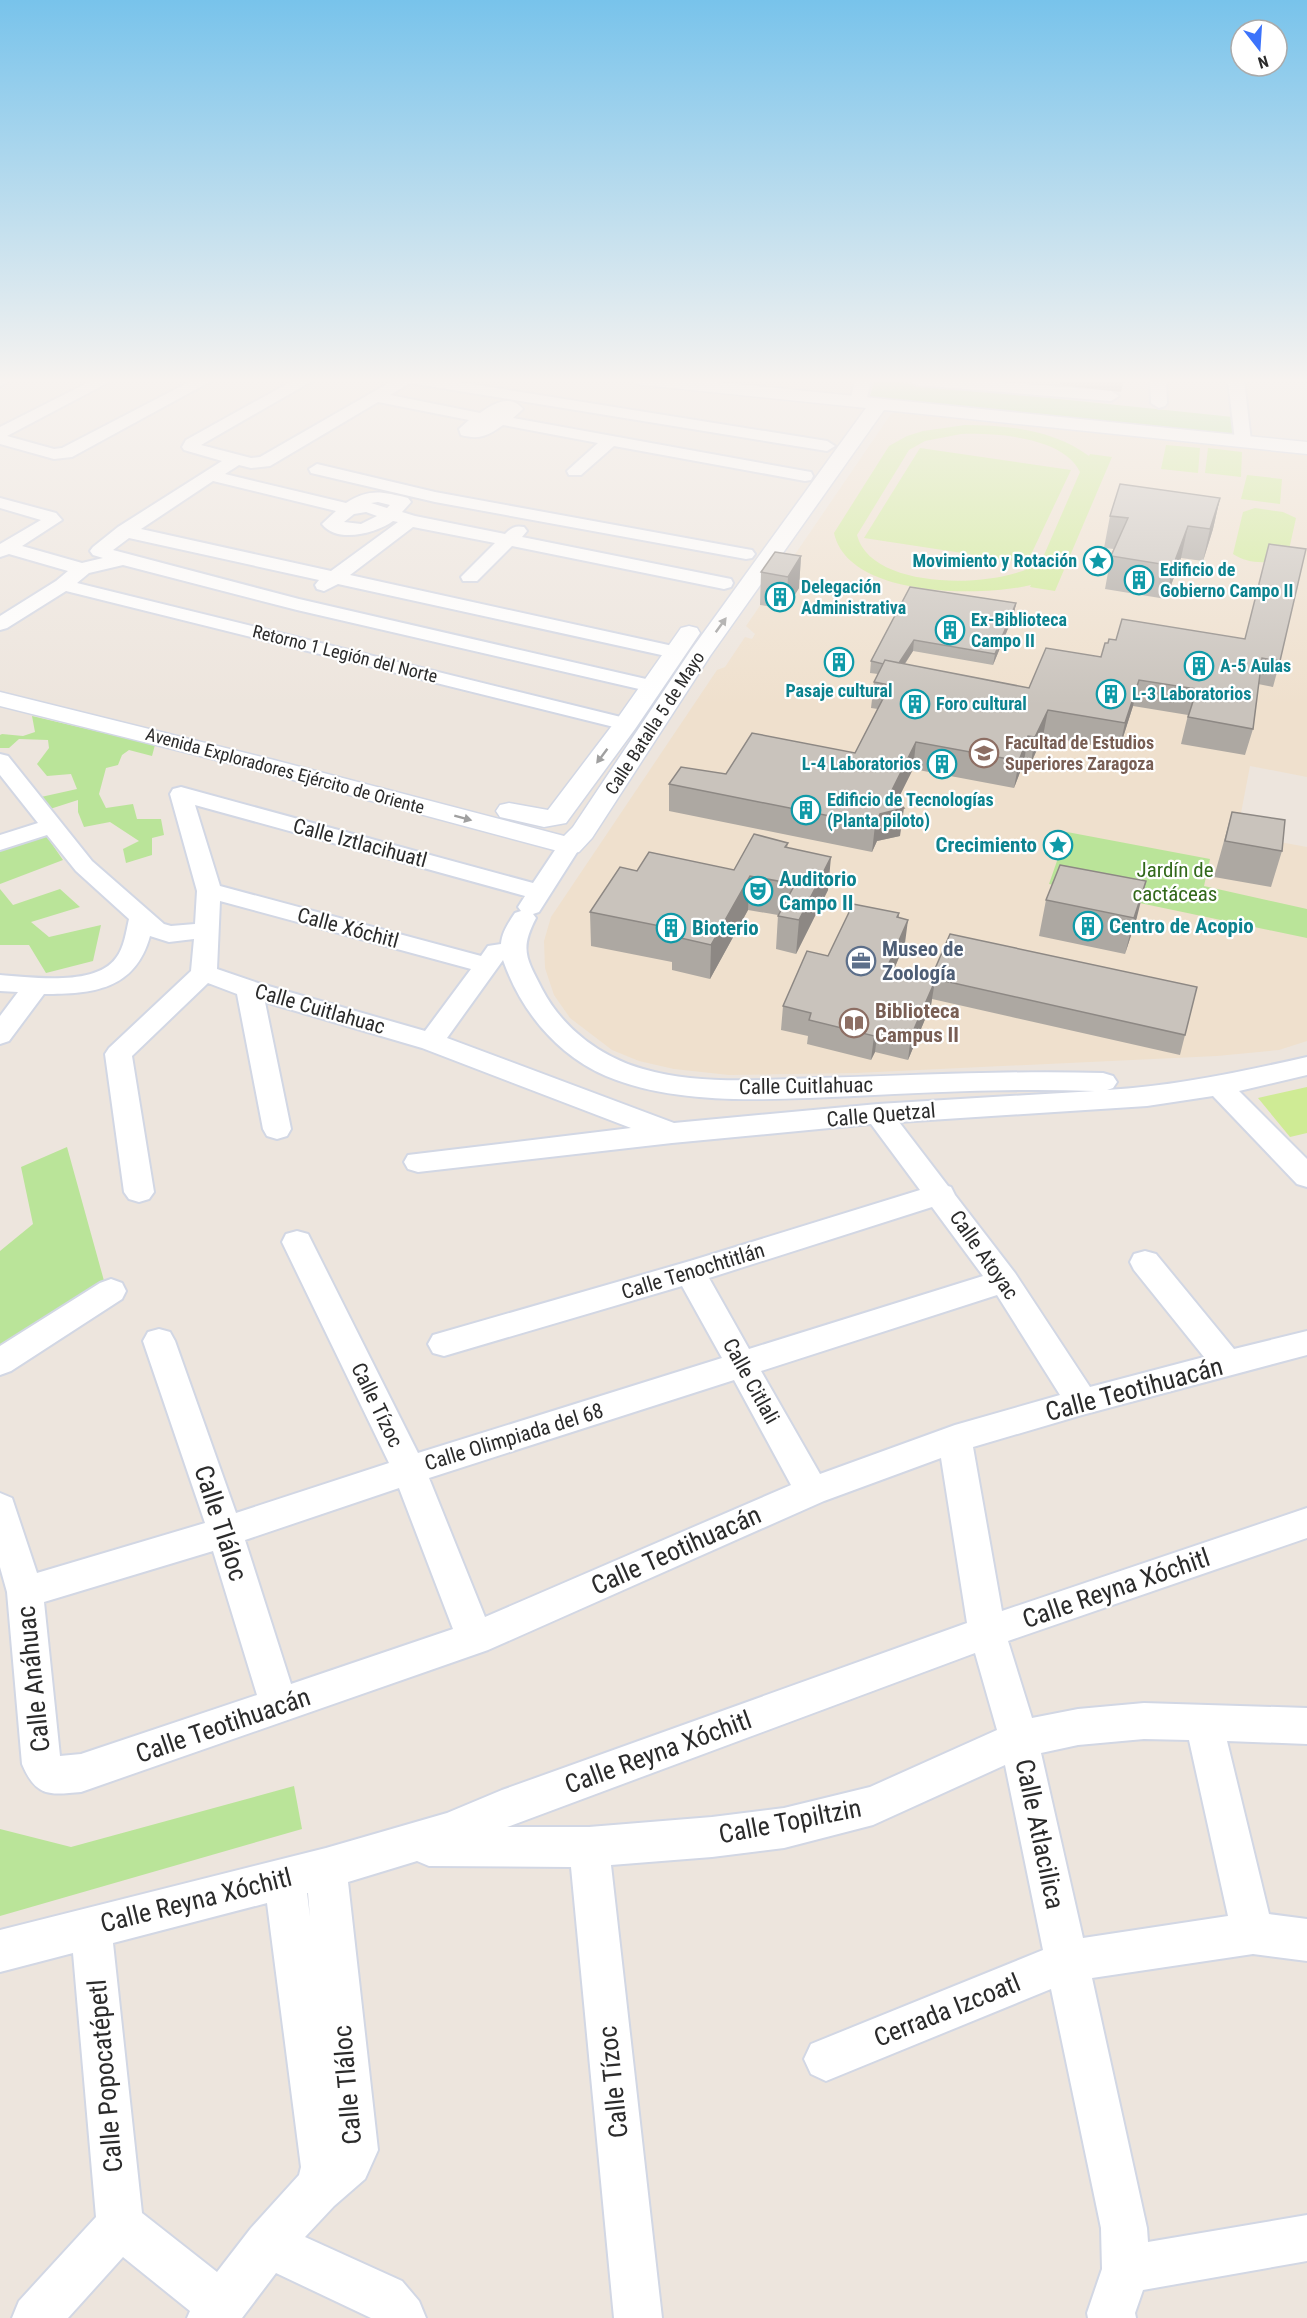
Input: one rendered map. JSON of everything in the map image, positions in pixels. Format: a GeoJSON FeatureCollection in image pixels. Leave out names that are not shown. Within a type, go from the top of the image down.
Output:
{"type":"FeatureCollection","features":[{"type":"Feature","properties":{"kind":"street"},"geometry":{"type":"LineString","coordinates":[[190,488],[99,550],[123,559],[297,604],[652,686]]}},
{"type":"Feature","properties":{"kind":"street"},"geometry":{"type":"LineString","coordinates":[[264,488],[349,509],[367,507],[386,511],[412,521],[724,583]]}},
{"type":"Feature","properties":{"kind":"street"},"geometry":{"type":"LineString","coordinates":[[396,488],[769,558]]}},
{"type":"Feature","properties":{"kind":"street","name":"Calle Batalla 5 de Mayo"},"geometry":{"type":"LineString","coordinates":[[544,819],[557,817],[795,488]]}},
{"type":"Feature","properties":{"kind":"street","name":"Calle Batalla 5 de Mayo"},"geometry":{"type":"LineString","coordinates":[[431,1042],[486,965],[524,918],[569,846],[583,832],[699,655],[805,506],[814,488]]}},
{"type":"Feature","properties":{"kind":"street"},"geometry":{"type":"LineString","coordinates":[[0,503],[53,520],[4,550]]}},
{"type":"Feature","properties":{"kind":"street"},"geometry":{"type":"LineString","coordinates":[[782,503],[805,506]]}},
{"type":"Feature","properties":{"kind":"street"},"geometry":{"type":"LineString","coordinates":[[470,577],[536,514]]}},
{"type":"Feature","properties":{"kind":"street"},"geometry":{"type":"LineString","coordinates":[[297,604],[412,521]]}},
{"type":"Feature","properties":{"kind":"street"},"geometry":{"type":"LineString","coordinates":[[124,531],[333,579],[675,652],[699,655]]}},
{"type":"Feature","properties":{"kind":"street"},"geometry":{"type":"LineString","coordinates":[[4,550],[82,569]]}},
{"type":"Feature","properties":{"kind":"street"},"geometry":{"type":"LineString","coordinates":[[0,624],[63,585],[82,569],[123,559]]}},
{"type":"Feature","properties":{"kind":"street","name":"Retorno 1 Legión del Norte"},"geometry":{"type":"LineString","coordinates":[[63,585],[626,724]]}},
{"type":"Feature","properties":{"kind":"street"},"geometry":{"type":"LineString","coordinates":[[399,668],[429,635]]}},
{"type":"Feature","properties":{"kind":"street","name":"Avenida Exploradores Ejército de Oriente"},"geometry":{"type":"LineString","coordinates":[[12,696],[569,846]]}},
{"type":"Feature","properties":{"kind":"street","name":"Avenida Exploradores Ejército de Oriente"},"geometry":{"type":"LineString","coordinates":[[12,696],[137,718],[544,819]]}},
{"type":"Feature","properties":{"kind":"street"},"geometry":{"type":"LineString","coordinates":[[0,761],[84,866],[154,929],[169,934],[206,930]]}},
{"type":"Feature","properties":{"kind":"street","name":"Calle Iztlacihuatl"},"geometry":{"type":"LineString","coordinates":[[209,891],[181,794],[539,892]]}},
{"type":"Feature","properties":{"kind":"street"},"geometry":{"type":"LineString","coordinates":[[0,843],[53,826]]}},
{"type":"Feature","properties":{"kind":"street"},"geometry":{"type":"LineString","coordinates":[[140,1192],[118,1054],[204,973],[209,891]]}},
{"type":"Feature","properties":{"kind":"street","name":"Calle Xóchitl"},"geometry":{"type":"LineString","coordinates":[[209,891],[486,965]]}},
{"type":"Feature","properties":{"kind":"street"},"geometry":{"type":"LineString","coordinates":[[0,983],[37,985],[91,983],[107,978],[120,970],[136,943],[142,916]]}},
{"type":"Feature","properties":{"kind":"street","name":"Calle Cuitlahuac"},"geometry":{"type":"LineString","coordinates":[[524,918],[513,942],[514,954],[527,985],[546,1019],[575,1047],[598,1061],[653,1081],[712,1087],[765,1088],[955,1082],[1089,1081],[1207,1088]]}},
{"type":"Feature","properties":{"kind":"street","name":"Calle Cuitlahuac"},"geometry":{"type":"LineString","coordinates":[[204,973],[249,989],[431,1042],[672,1133]]}},
{"type":"Feature","properties":{"kind":"street"},"geometry":{"type":"LineString","coordinates":[[0,1035],[37,985]]}},
{"type":"Feature","properties":{"kind":"street"},"geometry":{"type":"LineString","coordinates":[[249,989],[277,1129]]}},
{"type":"Feature","properties":{"kind":"street"},"geometry":{"type":"LineString","coordinates":[[1207,1088],[1307,1066]]}},
{"type":"Feature","properties":{"kind":"street"},"geometry":{"type":"LineString","coordinates":[[1207,1088],[1307,1177]]}},
{"type":"Feature","properties":{"kind":"street","name":"Calle Quetzal"},"geometry":{"type":"LineString","coordinates":[[418,1162],[672,1133],[878,1114],[1148,1097],[1207,1088]]}},
{"type":"Feature","properties":{"kind":"street","name":"Calle Atoyac"},"geometry":{"type":"LineString","coordinates":[[878,1114],[941,1194],[1004,1281],[1082,1402]]}},
{"type":"Feature","properties":{"kind":"street","name":"Calle Tenochtitlán"},"geometry":{"type":"LineString","coordinates":[[444,1344],[690,1272],[941,1194]]}},
{"type":"Feature","properties":{"kind":"street","name":"Calle Tízoc"},"geometry":{"type":"LineString","coordinates":[[297,1242],[409,1470],[475,1638]]}},
{"type":"Feature","properties":{"kind":"street"},"geometry":{"type":"LineString","coordinates":[[1145,1262],[1227,1363]]}},
{"type":"Feature","properties":{"kind":"street","name":"Calle Citlali"},"geometry":{"type":"LineString","coordinates":[[690,1272],[812,1491]]}},
{"type":"Feature","properties":{"kind":"street","name":"Calle Olimpiada del 68"},"geometry":{"type":"LineString","coordinates":[[25,1592],[225,1532],[409,1470],[1004,1281]]}},
{"type":"Feature","properties":{"kind":"street"},"geometry":{"type":"LineString","coordinates":[[0,1362],[111,1291]]}},
{"type":"Feature","properties":{"kind":"street","name":"Calle Tláloc"},"geometry":{"type":"LineString","coordinates":[[159,1341],[225,1532],[279,1706]]}},
{"type":"Feature","properties":{"kind":"street","name":"Calle Teotihuacán"},"geometry":{"type":"LineString","coordinates":[[52,1776],[81,1773],[475,1638],[812,1491],[955,1440],[1082,1402],[1307,1343]]}},
{"type":"Feature","properties":{"kind":"street","name":"Calle Atlacilica"},"geometry":{"type":"LineString","coordinates":[[955,1440],[987,1632],[1019,1739],[1068,1961],[1125,2249]]}},
{"type":"Feature","properties":{"kind":"street","name":"Calle Anáhuac"},"geometry":{"type":"LineString","coordinates":[[0,1508],[25,1592],[41,1764],[52,1776]]}},
{"type":"Feature","properties":{"kind":"street","name":"Calle Reyna Xóchitl"},"geometry":{"type":"LineString","coordinates":[[0,1951],[326,1868],[448,1832],[502,1809],[987,1632],[1307,1522]]}},
{"type":"Feature","properties":{"kind":"street","name":"Calle Topiltzin"},"geometry":{"type":"LineString","coordinates":[[401,1846],[589,1847],[712,1837],[784,1828],[873,1806],[1019,1739],[1078,1727],[1144,1721],[1307,1726]]}},
{"type":"Feature","properties":{"kind":"street"},"geometry":{"type":"LineString","coordinates":[[1204,1723],[1253,1933]]}},
{"type":"Feature","properties":{"kind":"street","name":"Calle Tízoc"},"geometry":{"type":"LineString","coordinates":[[589,1847],[638,2318]]}},
{"type":"Feature","properties":{"kind":"street","name":"Calle Tláloc"},"geometry":{"type":"LineString","coordinates":[[319,2189],[352,2160],[355,2150],[326,1868]]}},
{"type":"Feature","properties":{"kind":"street","name":"Calle Tláloc"},"geometry":{"type":"LineString","coordinates":[[284,1877],[324,2156],[319,2189]]}},
{"type":"Feature","properties":{"kind":"street","name":"Calle Popocatépetl"},"geometry":{"type":"LineString","coordinates":[[91,1927],[120,2225]]}},
{"type":"Feature","properties":{"kind":"street","name":"Cerrada Izcoatl"},"geometry":{"type":"LineString","coordinates":[[826,2059],[1068,1961],[1253,1933],[1307,1940]]}},
{"type":"Feature","properties":{"kind":"street"},"geometry":{"type":"LineString","coordinates":[[36,2318],[120,2225],[216,2312],[268,2245],[319,2189]]}},
{"type":"Feature","properties":{"kind":"street"},"geometry":{"type":"LineString","coordinates":[[268,2245],[385,2298],[402,2318]]}},
{"type":"Feature","properties":{"kind":"street"},"geometry":{"type":"LineString","coordinates":[[1106,2316],[1125,2249],[1295,2246]]}},
{"type":"Feature","properties":{"kind":"shaded area","name":"Facultad de Estudios Superiores Zaragoza"},"geometry":{"type":"Polygon","coordinates":[[[840,488],[1307,488],[1307,777],[1250,766],[1237,834],[1307,847],[1307,1041],[1279,1050],[1217,1056],[856,1073],[729,1075],[674,1069],[639,1061],[612,1050],[570,1018],[554,995],[545,968],[544,941],[551,917],[717,670],[725,667],[745,637],[752,639],[755,634],[746,626],[840,488]]]}},
{"type":"Feature","properties":{"kind":"green space"},"geometry":{"type":"Polygon","coordinates":[[[862,488],[886,488],[857,535],[867,554],[886,567],[911,576],[940,580],[998,577],[1022,571],[1041,562],[1073,488],[1099,488],[1055,591],[1030,587],[1031,585],[1009,589],[951,591],[919,588],[890,581],[864,570],[844,554],[834,533],[862,488]]]}},
{"type":"Feature","properties":{"kind":"green space"},"geometry":{"type":"Polygon","coordinates":[[[895,488],[1062,488],[1027,563],[864,538],[895,488]]]}},
{"type":"Feature","properties":{"kind":"green space"},"geometry":{"type":"Polygon","coordinates":[[[1244,488],[1281,488],[1280,504],[1241,499],[1244,488]]]}},
{"type":"Feature","properties":{"kind":"green space"},"geometry":{"type":"Polygon","coordinates":[[[1255,508],[1283,512],[1296,518],[1287,559],[1259,562],[1239,558],[1233,554],[1243,512],[1255,508]]]}},
{"type":"Feature","properties":{"kind":"green space"},"geometry":{"type":"Polygon","coordinates":[[[32,716],[155,745],[152,756],[129,750],[122,755],[118,765],[106,768],[99,794],[106,808],[133,804],[137,819],[161,819],[164,835],[152,838],[152,855],[126,863],[123,849],[139,841],[110,822],[84,827],[78,812],[78,800],[50,809],[41,797],[77,789],[71,774],[47,776],[37,764],[49,748],[48,740],[19,739],[9,748],[0,748],[0,735],[2,734],[23,736],[35,732],[32,716]]]}},
{"type":"Feature","properties":{"kind":"green space","name":"Jardín de cactáceas"},"geometry":{"type":"Polygon","coordinates":[[[1067,832],[1210,859],[1204,886],[1307,909],[1307,938],[1049,884],[1067,832]]]}},
{"type":"Feature","properties":{"kind":"green space"},"geometry":{"type":"Polygon","coordinates":[[[45,834],[63,860],[0,884],[0,848],[45,834]]]}},
{"type":"Feature","properties":{"kind":"green space"},"geometry":{"type":"Polygon","coordinates":[[[0,889],[13,905],[60,889],[80,907],[31,922],[49,937],[101,925],[93,961],[46,973],[29,945],[0,945],[0,889]]]}},
{"type":"Feature","properties":{"kind":"green space"},"geometry":{"type":"Polygon","coordinates":[[[1307,1087],[1307,1133],[1290,1137],[1258,1098],[1307,1087]]]}},
{"type":"Feature","properties":{"kind":"green space"},"geometry":{"type":"Polygon","coordinates":[[[67,1147],[106,1288],[0,1357],[0,1251],[33,1224],[21,1167],[67,1147]]]}},
{"type":"Feature","properties":{"kind":"green space"},"geometry":{"type":"Polygon","coordinates":[[[294,1786],[302,1829],[0,1916],[0,1829],[71,1847],[294,1786]]]}},
{"type":"Feature","properties":{"kind":"building"},"geometry":{"type":"Polygon","coordinates":[[[1119,488],[1150,488],[1220,498],[1210,529],[1188,526],[1173,566],[1111,556],[1128,518],[1110,516],[1119,488]]]}},
{"type":"Feature","properties":{"kind":"building"},"geometry":{"type":"Polygon","coordinates":[[[1269,544],[1306,549],[1280,661],[1262,658],[1253,729],[1188,717],[1197,689],[1139,680],[1125,723],[1048,710],[1035,737],[1028,736],[1019,761],[916,742],[890,794],[904,808],[880,814],[875,825],[669,784],[681,767],[726,774],[752,733],[855,753],[890,685],[874,682],[885,660],[1029,688],[1046,648],[1101,657],[1105,643],[1108,643],[1109,639],[1116,640],[1122,619],[1245,639],[1269,544]]]}},
{"type":"Feature","properties":{"kind":"building"},"geometry":{"type":"Polygon","coordinates":[[[775,552],[801,556],[788,577],[761,572],[775,552]]]}},
{"type":"Feature","properties":{"kind":"building","name":"Ex-Biblioteca Campo II"},"geometry":{"type":"Polygon","coordinates":[[[910,587],[1016,603],[995,654],[914,640],[899,663],[885,660],[883,664],[871,661],[910,587]]]}},
{"type":"Feature","properties":{"kind":"building"},"geometry":{"type":"Polygon","coordinates":[[[1232,812],[1285,820],[1282,851],[1225,841],[1232,812]]]}},
{"type":"Feature","properties":{"kind":"building"},"geometry":{"type":"Polygon","coordinates":[[[754,834],[788,843],[785,847],[831,857],[799,920],[778,916],[795,884],[750,876],[711,945],[672,936],[675,929],[590,912],[620,867],[637,871],[649,852],[734,870],[754,834]]]}},
{"type":"Feature","properties":{"kind":"building"},"geometry":{"type":"Polygon","coordinates":[[[1060,865],[1146,881],[1134,918],[1046,900],[1060,865]]]}},
{"type":"Feature","properties":{"kind":"building"},"geometry":{"type":"Polygon","coordinates":[[[853,904],[899,913],[897,917],[908,920],[886,970],[935,981],[911,1036],[878,1028],[874,1036],[809,1020],[811,1013],[783,1006],[807,951],[828,956],[853,904]]]}},
{"type":"Feature","properties":{"kind":"building"},"geometry":{"type":"Polygon","coordinates":[[[950,934],[1197,987],[1185,1035],[931,978],[950,934]]]}},
{"type":"Feature","properties":{"kind":"place","name":"Movimiento y Rotación"},"geometry":{"type":"Point","coordinates":[1098,561]}},
{"type":"Feature","properties":{"kind":"place","name":"Edificio de Gobierno Campo II"},"geometry":{"type":"Point","coordinates":[1139,580]}},
{"type":"Feature","properties":{"kind":"place","name":"Delegación Administrativa"},"geometry":{"type":"Point","coordinates":[780,597]}},
{"type":"Feature","properties":{"kind":"place","name":"Ex-Biblioteca Campo II"},"geometry":{"type":"Point","coordinates":[950,630]}},
{"type":"Feature","properties":{"kind":"place","name":"Pasaje cultural"},"geometry":{"type":"Point","coordinates":[839,662]}},
{"type":"Feature","properties":{"kind":"place","name":"A-5 Aulas"},"geometry":{"type":"Point","coordinates":[1199,666]}},
{"type":"Feature","properties":{"kind":"place","name":"L-3 Laboratorios"},"geometry":{"type":"Point","coordinates":[1111,694]}},
{"type":"Feature","properties":{"kind":"place","name":"Foro cultural"},"geometry":{"type":"Point","coordinates":[915,704]}},
{"type":"Feature","properties":{"kind":"place","name":"Facultad de Estudios Superiores Zaragoza"},"geometry":{"type":"Point","coordinates":[984,753]}},
{"type":"Feature","properties":{"kind":"place","name":"L-4 Laboratorios"},"geometry":{"type":"Point","coordinates":[942,764]}},
{"type":"Feature","properties":{"kind":"place","name":"Edificio de Tecnologías (Planta piloto)"},"geometry":{"type":"Point","coordinates":[806,810]}},
{"type":"Feature","properties":{"kind":"place","name":"Crecimiento"},"geometry":{"type":"Point","coordinates":[1058,845]}},
{"type":"Feature","properties":{"kind":"place","name":"Auditorio Campo II"},"geometry":{"type":"Point","coordinates":[758,891]}},
{"type":"Feature","properties":{"kind":"place","name":"Centro de Acopio"},"geometry":{"type":"Point","coordinates":[1088,926]}},
{"type":"Feature","properties":{"kind":"place","name":"Bioterio"},"geometry":{"type":"Point","coordinates":[671,928]}},
{"type":"Feature","properties":{"kind":"place","name":"Museo de Zoología"},"geometry":{"type":"Point","coordinates":[861,961]}},
{"type":"Feature","properties":{"kind":"place","name":"Biblioteca Campus II"},"geometry":{"type":"Point","coordinates":[854,1023]}}]}
